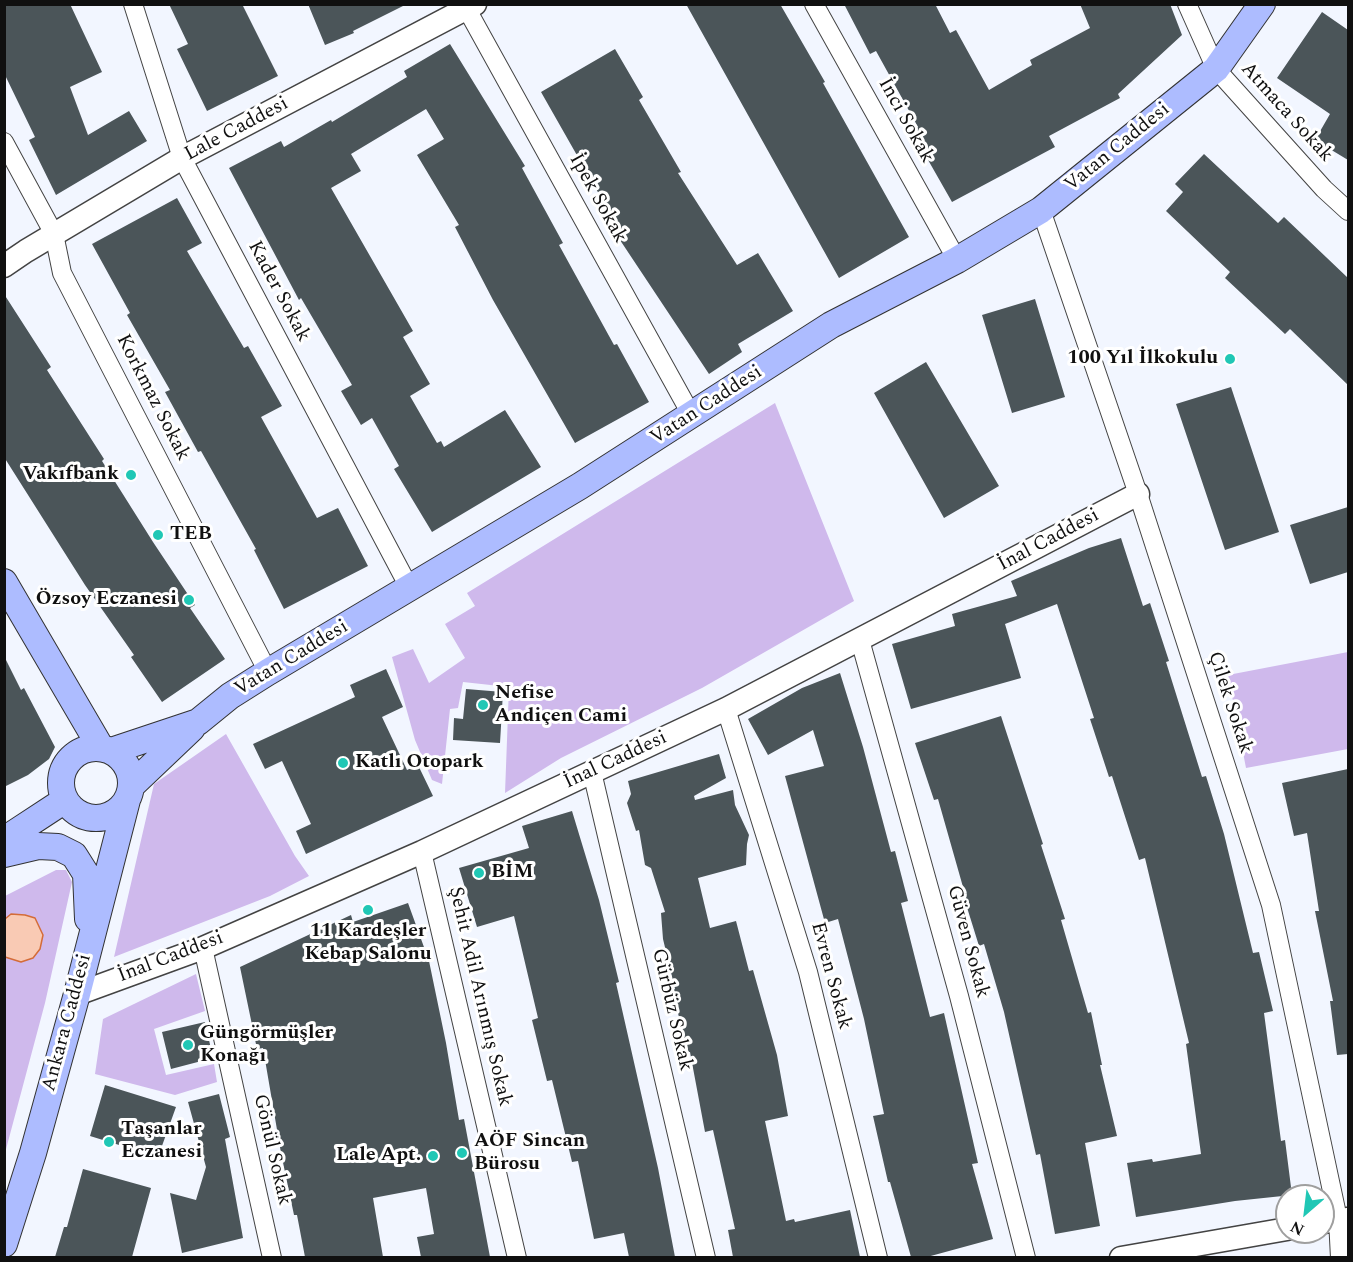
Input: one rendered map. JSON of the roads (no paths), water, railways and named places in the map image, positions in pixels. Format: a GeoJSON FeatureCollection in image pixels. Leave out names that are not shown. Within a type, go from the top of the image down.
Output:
{"type":"FeatureCollection","features":[{"type":"Feature","properties":{"kind":"main road","name":"Vatan Caddesi"},"geometry":{"type":"LineString","coordinates":[[106,750],[198,722],[230,696],[268,672],[411,589],[580,486],[831,325],[957,260],[1041,210],[1216,69],[1262,4]]}},
{"type":"Feature","properties":{"kind":"main road"},"geometry":{"type":"LineString","coordinates":[[4,582],[106,750],[126,765],[129,793]]}},
{"type":"Feature","properties":{"kind":"main road"},"geometry":{"type":"LineString","coordinates":[[106,750],[90,748],[80,752],[65,768],[61,778],[65,800],[80,814],[101,818],[112,815],[120,809],[129,793],[198,722]]}},
{"type":"Feature","properties":{"kind":"main road","name":"Ankara Caddesi"},"geometry":{"type":"LineString","coordinates":[[4,1244],[33,1153],[129,793]]}},
{"type":"Feature","properties":{"kind":"main road"},"geometry":{"type":"LineString","coordinates":[[4,840],[65,800]]}},
{"type":"Feature","properties":{"kind":"main road"},"geometry":{"type":"LineString","coordinates":[[4,854],[38,846],[58,847],[74,855],[86,874],[89,946]]}},
{"type":"Feature","properties":{"kind":"street","name":"Kader Sokak"},"geometry":{"type":"LineString","coordinates":[[133,4],[182,158],[411,589]]}},
{"type":"Feature","properties":{"kind":"street","name":"İnci Sokak"},"geometry":{"type":"LineString","coordinates":[[814,4],[957,260]]}},
{"type":"Feature","properties":{"kind":"street","name":"Atmaca Sokak"},"geometry":{"type":"LineString","coordinates":[[1187,4],[1216,69],[1324,189],[1348,211]]}},
{"type":"Feature","properties":{"kind":"street","name":"Lale Caddesi"},"geometry":{"type":"LineString","coordinates":[[4,266],[182,158],[468,7]]}},
{"type":"Feature","properties":{"kind":"street","name":"İpek Sokak"},"geometry":{"type":"LineString","coordinates":[[468,7],[692,416]]}},
{"type":"Feature","properties":{"kind":"street","name":"Korkmaz Sokak"},"geometry":{"type":"LineString","coordinates":[[4,142],[54,234],[62,273],[268,672]]}},
{"type":"Feature","properties":{"kind":"street","name":"Çilek Sokak"},"geometry":{"type":"LineString","coordinates":[[1041,210],[1138,494],[1271,905],[1336,1220],[1340,1257]]}},
{"type":"Feature","properties":{"kind":"street","name":"İnal Caddesi"},"geometry":{"type":"LineString","coordinates":[[77,994],[203,948],[422,852],[726,709],[1138,494]]}},
{"type":"Feature","properties":{"kind":"street","name":"Güven Sokak"},"geometry":{"type":"LineString","coordinates":[[860,640],[959,996],[1026,1257]]}},
{"type":"Feature","properties":{"kind":"street","name":"Evren Sokak"},"geometry":{"type":"LineString","coordinates":[[726,709],[808,972],[878,1257]]}},
{"type":"Feature","properties":{"kind":"street","name":"Gürbüz Sokak"},"geometry":{"type":"LineString","coordinates":[[591,772],[706,1257]]}},
{"type":"Feature","properties":{"kind":"street","name":"Şehit Adil Arınmış Sokak"},"geometry":{"type":"LineString","coordinates":[[422,852],[517,1257]]}},
{"type":"Feature","properties":{"kind":"street","name":"Gönül Sokak"},"geometry":{"type":"LineString","coordinates":[[203,948],[272,1257]]}},
{"type":"Feature","properties":{"kind":"street"},"geometry":{"type":"LineString","coordinates":[[1121,1257],[1191,1252],[1275,1232]]}},
{"type":"Feature","properties":{"kind":"place","name":"100 Yıl İlkokulu"},"geometry":{"type":"Point","coordinates":[1230,359]}},
{"type":"Feature","properties":{"kind":"place","name":"Vakıfbank"},"geometry":{"type":"Point","coordinates":[131,475]}},
{"type":"Feature","properties":{"kind":"place","name":"TEB"},"geometry":{"type":"Point","coordinates":[158,535]}},
{"type":"Feature","properties":{"kind":"place","name":"Özsoy Eczanesi"},"geometry":{"type":"Point","coordinates":[189,600]}},
{"type":"Feature","properties":{"kind":"place","name":"Nefise Andiçen Cami"},"geometry":{"type":"Point","coordinates":[483,705]}},
{"type":"Feature","properties":{"kind":"place","name":"Katlı Otopark"},"geometry":{"type":"Point","coordinates":[343,763]}},
{"type":"Feature","properties":{"kind":"place","name":"BİM"},"geometry":{"type":"Point","coordinates":[479,873]}},
{"type":"Feature","properties":{"kind":"place","name":"11 Kardeşler Kebap Salonu"},"geometry":{"type":"Point","coordinates":[368,910]}},
{"type":"Feature","properties":{"kind":"place","name":"Güngörmüşler Konağı"},"geometry":{"type":"Point","coordinates":[188,1045]}},
{"type":"Feature","properties":{"kind":"place","name":"Taşanlar Eczanesi"},"geometry":{"type":"Point","coordinates":[109,1142]}},
{"type":"Feature","properties":{"kind":"place","name":"AÖF Sincan Bürosu"},"geometry":{"type":"Point","coordinates":[462,1153]}},
{"type":"Feature","properties":{"kind":"place","name":"Lale Apt."},"geometry":{"type":"Point","coordinates":[433,1156]}}]}
